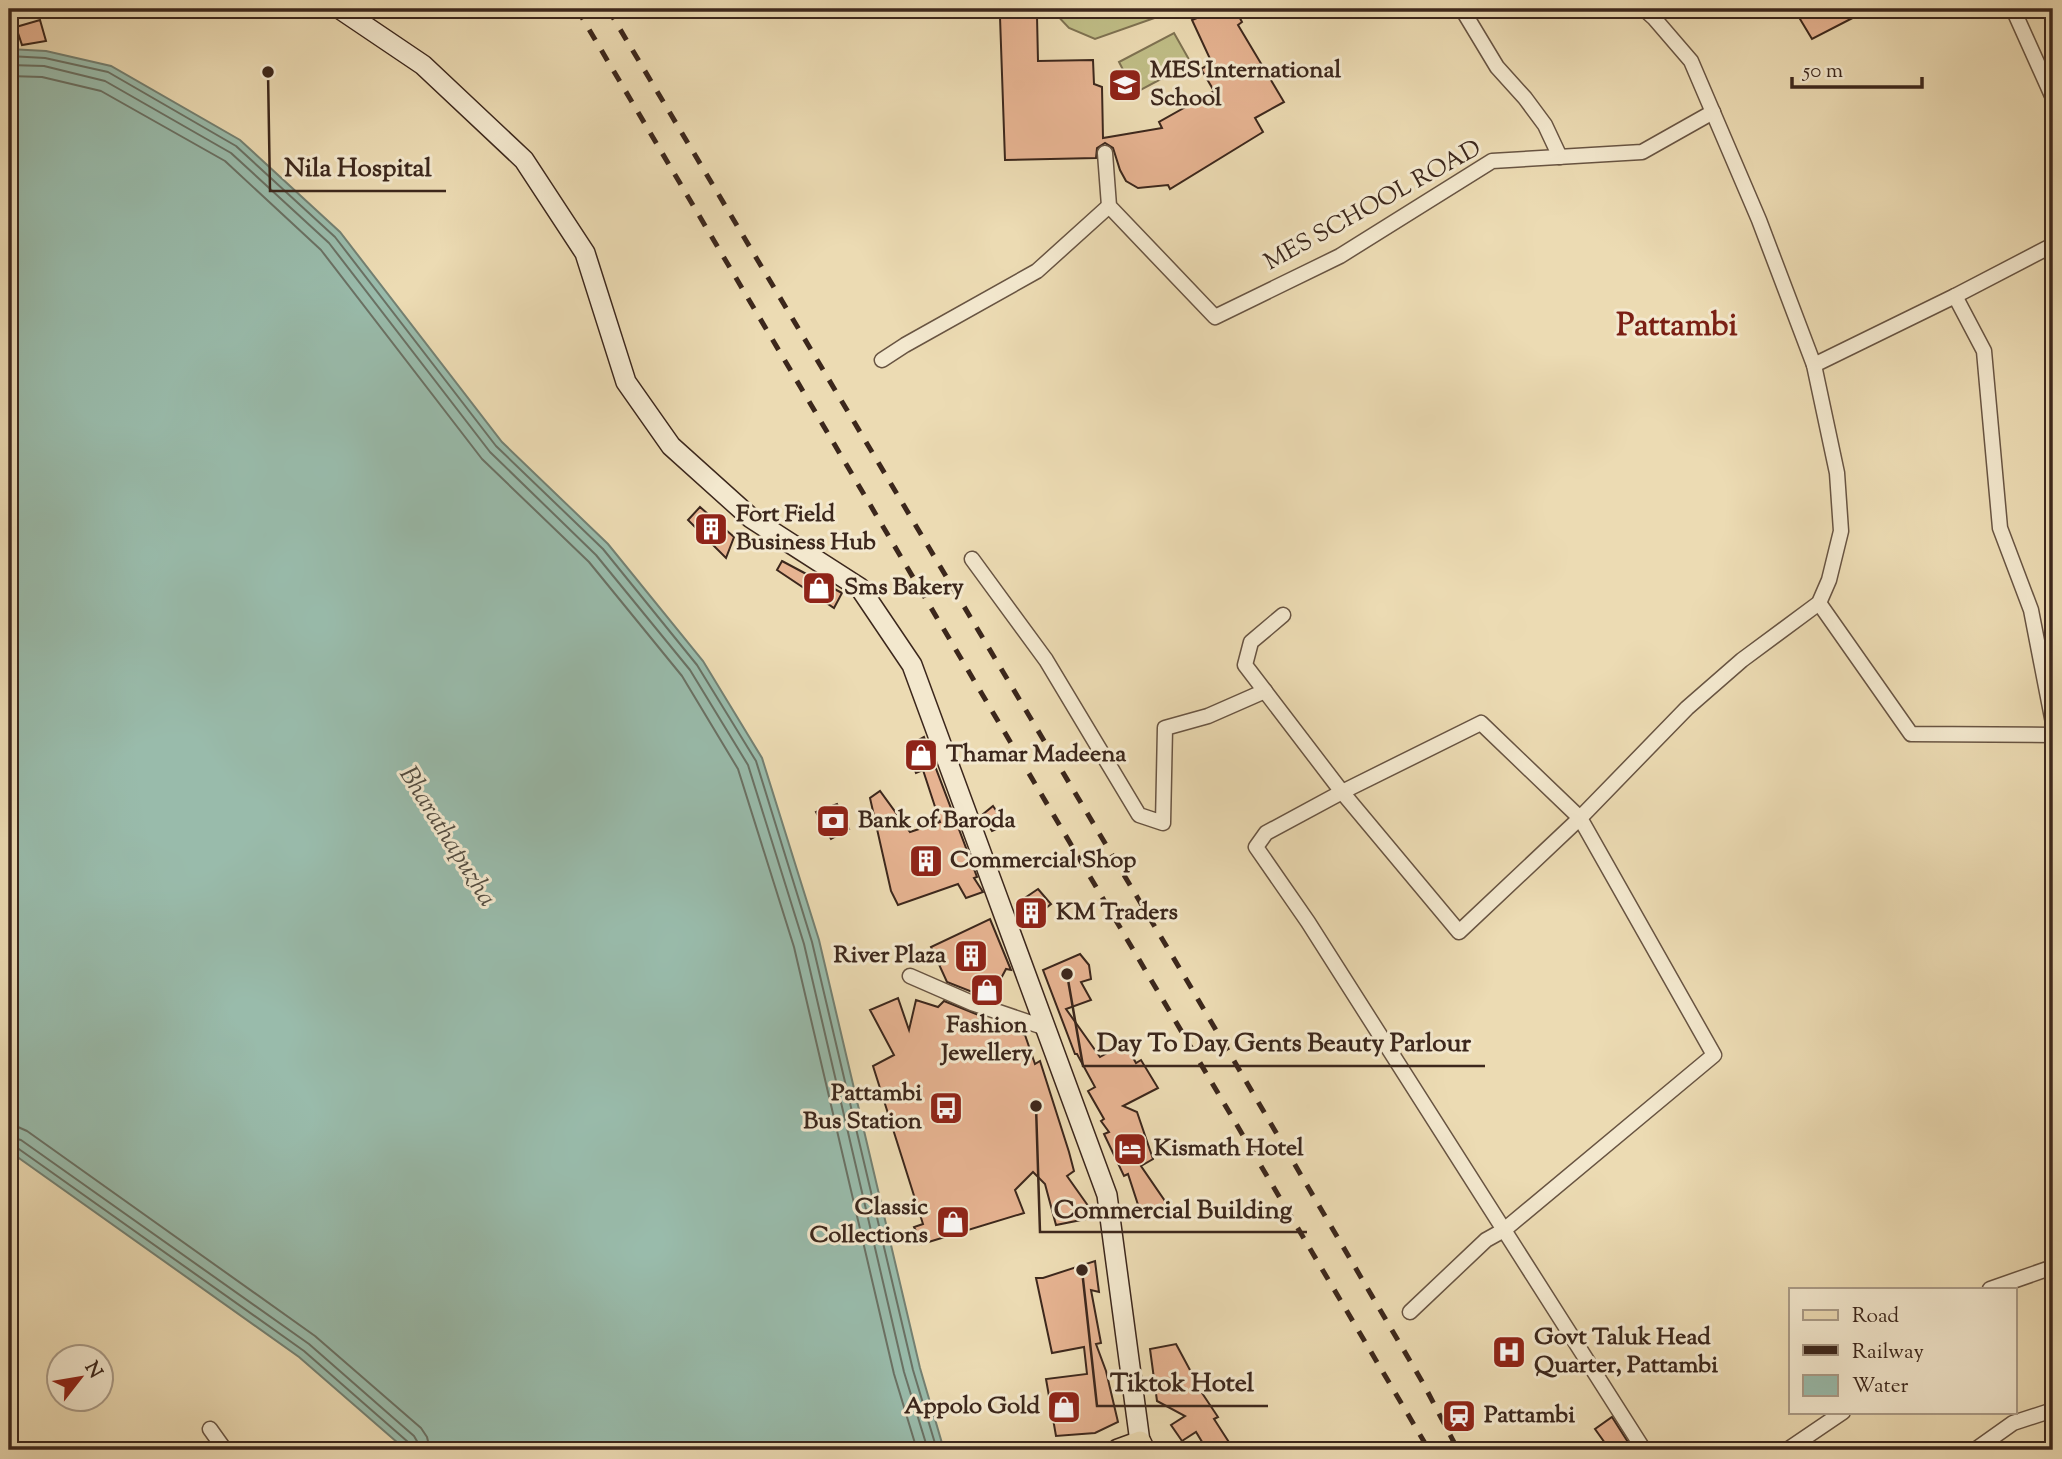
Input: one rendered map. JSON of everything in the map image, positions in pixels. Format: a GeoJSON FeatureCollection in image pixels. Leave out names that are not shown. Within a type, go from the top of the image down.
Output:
{"type":"FeatureCollection","features":[{"type":"Feature","properties":{"kind":"main road"},"geometry":{"type":"LineString","coordinates":[[340,9],[423,65],[524,160],[585,253],[626,382],[671,446],[751,518],[860,588],[912,666],[1107,1195],[1142,1446],[1118,1450]]}},
{"type":"Feature","properties":{"kind":"street"},"geometry":{"type":"LineString","coordinates":[[1462,9],[1497,67],[1545,125],[1560,157]]}},
{"type":"Feature","properties":{"kind":"street"},"geometry":{"type":"LineString","coordinates":[[1283,615],[1251,642],[1245,665],[1342,792],[1459,933],[1580,818],[1687,708],[1742,660],[1819,603],[1829,580],[1841,531],[1837,473],[1814,365],[1759,220],[1691,61],[1644,9]]}},
{"type":"Feature","properties":{"kind":"street"},"geometry":{"type":"LineString","coordinates":[[2013,9],[2053,98]]}},
{"type":"Feature","properties":{"kind":"street","name":"MES SCHOOL ROAD"},"geometry":{"type":"LineString","coordinates":[[1109,206],[1215,317],[1340,256],[1492,161],[1642,152],[1713,112]]}},
{"type":"Feature","properties":{"kind":"street"},"geometry":{"type":"LineString","coordinates":[[882,360],[1037,271],[1109,206],[1105,153]]}},
{"type":"Feature","properties":{"kind":"street"},"geometry":{"type":"LineString","coordinates":[[1814,365],[2053,245]]}},
{"type":"Feature","properties":{"kind":"street"},"geometry":{"type":"LineString","coordinates":[[1955,296],[1984,351],[2000,528],[2031,610],[2053,723]]}},
{"type":"Feature","properties":{"kind":"street"},"geometry":{"type":"LineString","coordinates":[[972,559],[1046,660],[1139,815],[1163,823],[1165,729],[1209,716],[1265,691]]}},
{"type":"Feature","properties":{"kind":"street"},"geometry":{"type":"LineString","coordinates":[[1819,603],[1911,734],[2053,735]]}},
{"type":"Feature","properties":{"kind":"street"},"geometry":{"type":"LineString","coordinates":[[1410,1312],[1486,1240],[1504,1230],[1714,1055],[1580,818],[1481,723],[1266,833],[1256,847],[1308,922],[1504,1230],[1644,1450]]}},
{"type":"Feature","properties":{"kind":"street"},"geometry":{"type":"LineString","coordinates":[[910,976],[972,1003],[1046,1028]]}},
{"type":"Feature","properties":{"kind":"street"},"geometry":{"type":"LineString","coordinates":[[1993,1288],[2053,1267]]}},
{"type":"Feature","properties":{"kind":"street"},"geometry":{"type":"LineString","coordinates":[[1975,1450],[2013,1423],[2053,1410]]}},
{"type":"Feature","properties":{"kind":"street"},"geometry":{"type":"LineString","coordinates":[[1787,1450],[1840,1414]]}},
{"type":"Feature","properties":{"kind":"street"},"geometry":{"type":"LineString","coordinates":[[210,1429],[225,1450]]}},
{"type":"Feature","properties":{"kind":"shaded area"},"geometry":{"type":"Polygon","coordinates":[[[1051,9],[1180,9],[1095,39],[1069,28],[1051,9]]]}},
{"type":"Feature","properties":{"kind":"shaded area"},"geometry":{"type":"Polygon","coordinates":[[[1174,33],[1191,63],[1135,93],[1119,62],[1174,33]]]}},
{"type":"Feature","properties":{"kind":"water","name":"Bharathapuzha"},"geometry":{"type":"Polygon","coordinates":[[[9,49],[46,51],[111,66],[240,140],[340,232],[502,442],[608,544],[703,661],[762,758],[819,940],[920,1368],[944,1450],[406,1450],[299,1357],[9,1151],[9,49]]]}},
{"type":"Feature","properties":{"kind":"building"},"geometry":{"type":"Polygon","coordinates":[[[1219,9],[1235,9],[1242,22],[1238,25],[1284,102],[1255,118],[1263,132],[1170,189],[1168,185],[1138,188],[1126,181],[1113,148],[1105,143],[1097,148],[1096,158],[1005,160],[1000,17],[1037,16],[1038,61],[1093,60],[1094,84],[1102,87],[1103,138],[1162,128],[1159,122],[1214,91],[1201,69],[1212,63],[1192,20],[1219,9]]]}},
{"type":"Feature","properties":{"kind":"building"},"geometry":{"type":"Polygon","coordinates":[[[1794,9],[1870,9],[1812,39],[1794,9]]]}},
{"type":"Feature","properties":{"kind":"building"},"geometry":{"type":"Polygon","coordinates":[[[40,20],[46,41],[22,45],[16,27],[40,20]]]}},
{"type":"Feature","properties":{"kind":"building","name":"Fort Field Business Hub"},"geometry":{"type":"Polygon","coordinates":[[[700,507],[734,537],[726,558],[688,520],[700,507]]]}},
{"type":"Feature","properties":{"kind":"building","name":"Sms Bakery"},"geometry":{"type":"Polygon","coordinates":[[[782,561],[842,593],[834,608],[777,570],[782,561]]]}},
{"type":"Feature","properties":{"kind":"building","name":"Commercial Shop"},"geometry":{"type":"Polygon","coordinates":[[[924,737],[977,877],[974,878],[983,892],[966,898],[958,884],[898,905],[891,891],[870,798],[880,791],[910,832],[940,822],[923,770],[916,773],[906,747],[924,737]]]}},
{"type":"Feature","properties":{"kind":"building","name":"Bank of Baroda"},"geometry":{"type":"Polygon","coordinates":[[[837,804],[849,829],[831,839],[816,812],[837,804]]]}},
{"type":"Feature","properties":{"kind":"building"},"geometry":{"type":"Polygon","coordinates":[[[993,806],[1006,825],[992,831],[982,815],[993,806]]]}},
{"type":"Feature","properties":{"kind":"building","name":"KM Traders"},"geometry":{"type":"Polygon","coordinates":[[[1038,889],[1051,904],[1028,922],[1016,904],[1038,889]]]}},
{"type":"Feature","properties":{"kind":"building","name":"River Plaza"},"geometry":{"type":"Polygon","coordinates":[[[990,919],[1011,970],[1006,969],[990,999],[947,982],[931,947],[990,919]]]}},
{"type":"Feature","properties":{"kind":"building"},"geometry":{"type":"Polygon","coordinates":[[[1080,954],[1089,965],[1091,979],[1081,982],[1091,1000],[1066,1009],[1100,1057],[1125,1043],[1136,1063],[1141,1060],[1158,1088],[1123,1106],[1137,1112],[1153,1159],[1141,1166],[1167,1204],[1142,1217],[1128,1174],[1124,1176],[1104,1134],[1109,1132],[1101,1121],[1104,1119],[1088,1091],[1095,1087],[1075,1054],[1043,970],[1080,954]]]}},
{"type":"Feature","properties":{"kind":"building","name":"Pattambi Bus Station"},"geometry":{"type":"Polygon","coordinates":[[[898,998],[909,1030],[916,1000],[938,1007],[944,1001],[981,1016],[979,1020],[1025,1035],[1035,1064],[1040,1061],[1069,1152],[1074,1171],[1067,1176],[1096,1217],[1056,1225],[1045,1184],[1033,1172],[1015,1190],[1024,1213],[922,1244],[914,1227],[923,1224],[873,1066],[894,1055],[870,1010],[898,998]]]}},
{"type":"Feature","properties":{"kind":"building"},"geometry":{"type":"Polygon","coordinates":[[[1095,1261],[1099,1292],[1091,1290],[1101,1343],[1096,1344],[1106,1371],[1118,1422],[1095,1433],[1056,1436],[1046,1379],[1087,1374],[1084,1347],[1052,1353],[1036,1278],[1095,1261]]]}},
{"type":"Feature","properties":{"kind":"building"},"geometry":{"type":"Polygon","coordinates":[[[1176,1344],[1196,1384],[1218,1417],[1214,1419],[1234,1450],[1207,1450],[1196,1432],[1182,1441],[1171,1425],[1185,1416],[1157,1401],[1150,1349],[1176,1344]]]}},
{"type":"Feature","properties":{"kind":"building"},"geometry":{"type":"Polygon","coordinates":[[[1612,1417],[1633,1450],[1610,1450],[1595,1429],[1612,1417]]]}},
{"type":"Feature","properties":{"kind":"railway"},"geometry":{"type":"LineString","coordinates":[[577,9],[1429,1450]]}},
{"type":"Feature","properties":{"kind":"railway"},"geometry":{"type":"LineString","coordinates":[[608,9],[1186,979],[1423,1383],[1458,1450]]}},
{"type":"Feature","properties":{"kind":"place","name":"Nila Hospital"},"geometry":{"type":"Point","coordinates":[268,72]}},
{"type":"Feature","properties":{"kind":"place","name":"MES International School"},"geometry":{"type":"Point","coordinates":[1125,85]}},
{"type":"Feature","properties":{"kind":"place","name":"Fort Field Business Hub"},"geometry":{"type":"Point","coordinates":[711,529]}},
{"type":"Feature","properties":{"kind":"place","name":"Sms Bakery"},"geometry":{"type":"Point","coordinates":[819,588]}},
{"type":"Feature","properties":{"kind":"place","name":"Thamar Madeena"},"geometry":{"type":"Point","coordinates":[921,755]}},
{"type":"Feature","properties":{"kind":"place","name":"Bank of Baroda"},"geometry":{"type":"Point","coordinates":[833,821]}},
{"type":"Feature","properties":{"kind":"place","name":"Commercial Shop"},"geometry":{"type":"Point","coordinates":[926,861]}},
{"type":"Feature","properties":{"kind":"place","name":"KM Traders"},"geometry":{"type":"Point","coordinates":[1031,913]}},
{"type":"Feature","properties":{"kind":"place","name":"River Plaza"},"geometry":{"type":"Point","coordinates":[971,956]}},
{"type":"Feature","properties":{"kind":"place","name":"Day To Day Gents Beauty Parlour"},"geometry":{"type":"Point","coordinates":[1067,974]}},
{"type":"Feature","properties":{"kind":"place","name":"Fashion Jewellery"},"geometry":{"type":"Point","coordinates":[987,990]}},
{"type":"Feature","properties":{"kind":"place","name":"Commercial Building"},"geometry":{"type":"Point","coordinates":[1036,1106]}},
{"type":"Feature","properties":{"kind":"place","name":"Pattambi Bus Station"},"geometry":{"type":"Point","coordinates":[946,1108]}},
{"type":"Feature","properties":{"kind":"place","name":"Kismath Hotel"},"geometry":{"type":"Point","coordinates":[1130,1149]}},
{"type":"Feature","properties":{"kind":"place","name":"Classic Collections"},"geometry":{"type":"Point","coordinates":[953,1222]}},
{"type":"Feature","properties":{"kind":"place","name":"Tiktok Hotel"},"geometry":{"type":"Point","coordinates":[1082,1270]}},
{"type":"Feature","properties":{"kind":"place","name":"Govt Taluk Head Quarter, Pattambi"},"geometry":{"type":"Point","coordinates":[1509,1352]}},
{"type":"Feature","properties":{"kind":"place","name":"Appolo Gold"},"geometry":{"type":"Point","coordinates":[1064,1407]}},
{"type":"Feature","properties":{"kind":"place","name":"Pattambi"},"geometry":{"type":"Point","coordinates":[1459,1416]}},
{"type":"Feature","properties":{"kind":"district","name":"Pattambi"},"geometry":{"type":"Point","coordinates":[1677,327]}}]}
